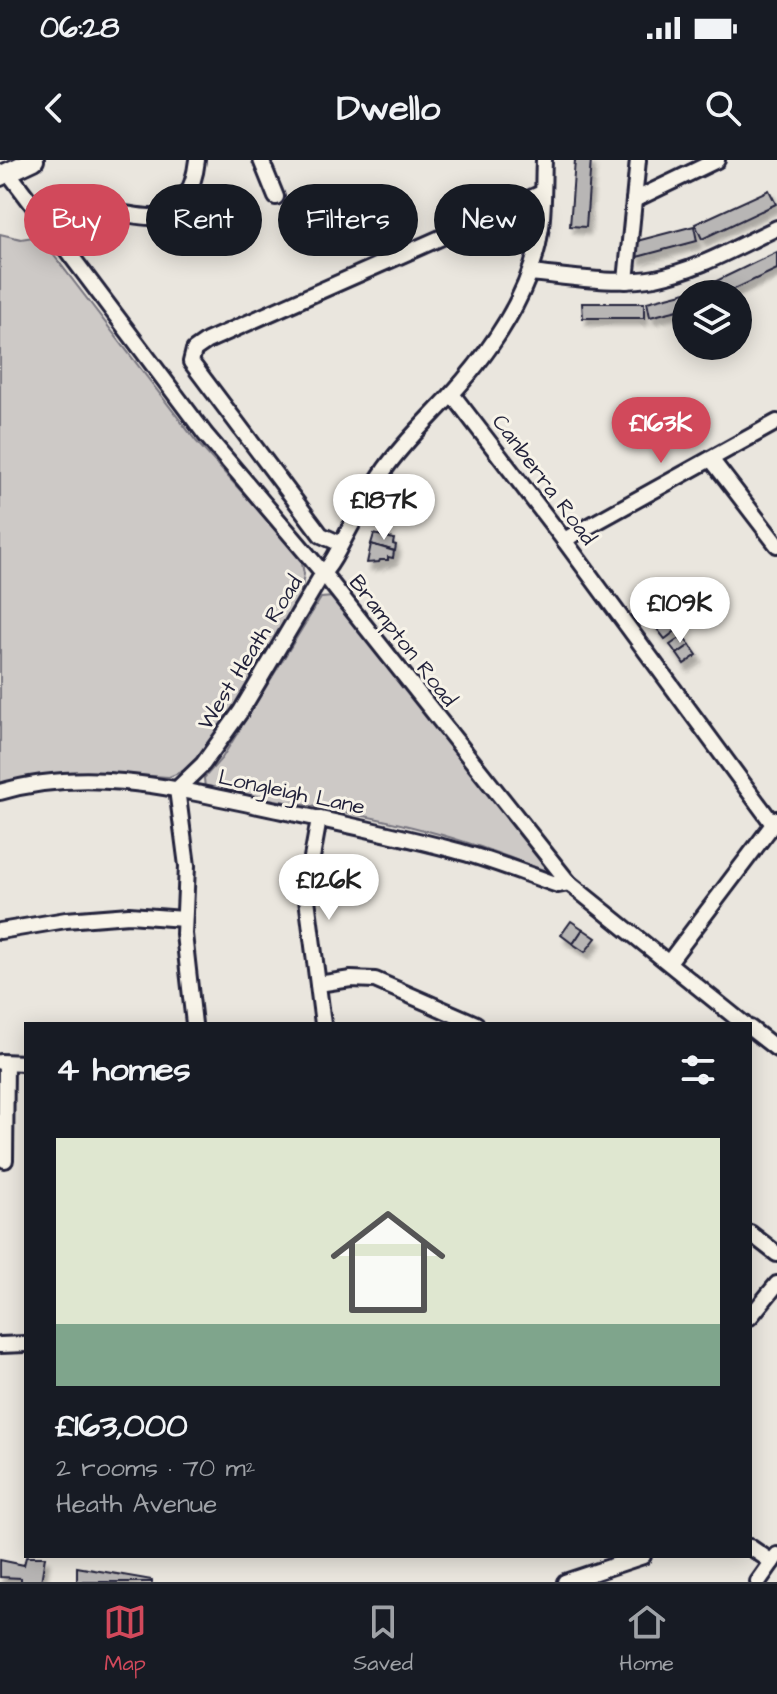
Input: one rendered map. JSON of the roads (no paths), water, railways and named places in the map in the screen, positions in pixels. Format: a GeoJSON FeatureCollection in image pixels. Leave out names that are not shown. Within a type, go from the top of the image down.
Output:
{"type":"FeatureCollection","features":[{"type":"Feature","properties":{"kind":"main road"},"geometry":{"type":"LineString","coordinates":[[3,166],[34,160]]}},
{"type":"Feature","properties":{"kind":"street"},"geometry":{"type":"LineString","coordinates":[[130,215],[149,217],[169,213],[185,198],[195,176],[197,160]]}},
{"type":"Feature","properties":{"kind":"street"},"geometry":{"type":"LineString","coordinates":[[261,160],[276,197]]}},
{"type":"Feature","properties":{"kind":"street","name":"West Heath Road"},"geometry":{"type":"LineString","coordinates":[[543,184],[544,160]]}},
{"type":"Feature","properties":{"kind":"street"},"geometry":{"type":"LineString","coordinates":[[626,281],[638,160]]}},
{"type":"Feature","properties":{"kind":"street"},"geometry":{"type":"LineString","coordinates":[[634,200],[717,160]]}},
{"type":"Feature","properties":{"kind":"street","name":"Brampton Road"},"geometry":{"type":"LineString","coordinates":[[3,166],[205,434],[323,573],[569,883],[742,1022]]}},
{"type":"Feature","properties":{"kind":"street"},"geometry":{"type":"LineString","coordinates":[[530,273],[626,281],[657,277],[693,267],[777,228]]}},
{"type":"Feature","properties":{"kind":"street"},"geometry":{"type":"LineString","coordinates":[[341,544],[321,535],[191,362],[194,350],[207,341],[434,241]]}},
{"type":"Feature","properties":{"kind":"street","name":"West Heath Road"},"geometry":{"type":"LineString","coordinates":[[177,789],[203,764],[241,711],[323,573],[332,563],[384,470],[409,438],[452,394],[498,336],[516,304],[534,256]]}},
{"type":"Feature","properties":{"kind":"street","name":"Canberra Road"},"geometry":{"type":"LineString","coordinates":[[452,394],[775,821]]}},
{"type":"Feature","properties":{"kind":"street"},"geometry":{"type":"LineString","coordinates":[[564,540],[777,422]]}},
{"type":"Feature","properties":{"kind":"street"},"geometry":{"type":"LineString","coordinates":[[711,459],[777,545]]}},
{"type":"Feature","properties":{"kind":"street","name":"Longleigh Lane"},"geometry":{"type":"LineString","coordinates":[[0,792],[77,779],[177,789],[454,850],[558,885],[569,883]]}},
{"type":"Feature","properties":{"kind":"street"},"geometry":{"type":"LineString","coordinates":[[177,789],[187,866],[185,949],[194,1022]]}},
{"type":"Feature","properties":{"kind":"street"},"geometry":{"type":"LineString","coordinates":[[319,819],[306,891],[323,1022]]}},
{"type":"Feature","properties":{"kind":"street"},"geometry":{"type":"LineString","coordinates":[[669,962],[775,821]]}},
{"type":"Feature","properties":{"kind":"street"},"geometry":{"type":"LineString","coordinates":[[0,931],[66,920],[129,915],[184,919]]}},
{"type":"Feature","properties":{"kind":"street"},"geometry":{"type":"LineString","coordinates":[[318,984],[351,979],[375,980],[471,1022]]}},
{"type":"Feature","properties":{"kind":"street"},"geometry":{"type":"LineString","coordinates":[[752,1030],[777,1049]]}},
{"type":"Feature","properties":{"kind":"street"},"geometry":{"type":"LineString","coordinates":[[5,1160],[3,1062],[24,1063]]}},
{"type":"Feature","properties":{"kind":"street"},"geometry":{"type":"LineString","coordinates":[[752,1235],[777,1254]]}},
{"type":"Feature","properties":{"kind":"street"},"geometry":{"type":"LineString","coordinates":[[752,1315],[777,1284]]}},
{"type":"Feature","properties":{"kind":"street"},"geometry":{"type":"LineString","coordinates":[[0,1345],[24,1344]]}},
{"type":"Feature","properties":{"kind":"street"},"geometry":{"type":"LineString","coordinates":[[752,1548],[774,1559],[758,1582]]}},
{"type":"Feature","properties":{"kind":"street"},"geometry":{"type":"LineString","coordinates":[[565,1582],[637,1558]]}}]}
